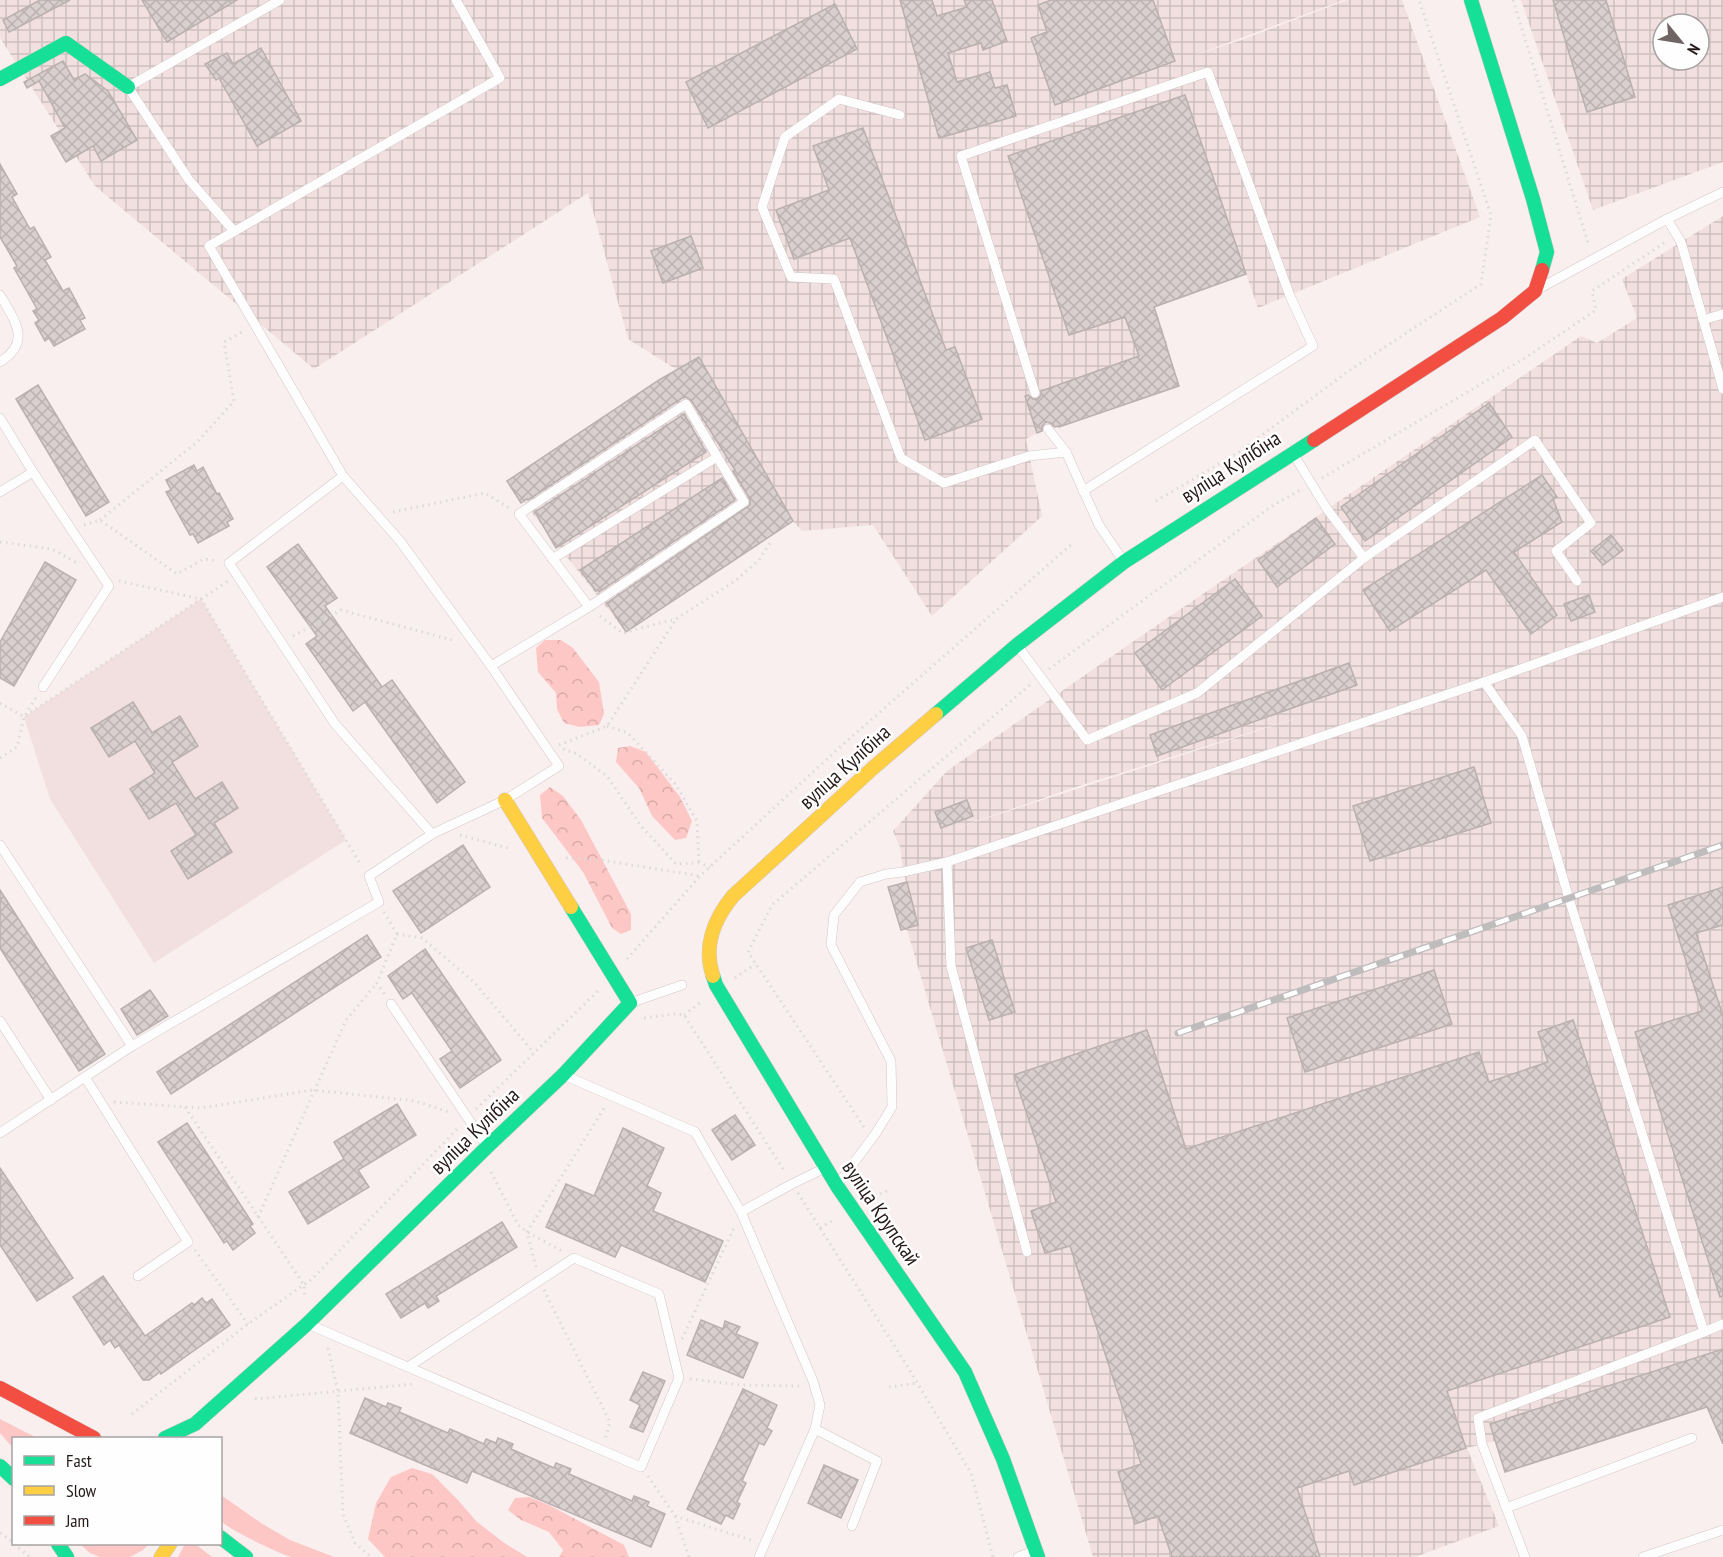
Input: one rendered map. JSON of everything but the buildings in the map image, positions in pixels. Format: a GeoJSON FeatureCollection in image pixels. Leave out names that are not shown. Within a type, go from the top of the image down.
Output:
{"type":"FeatureCollection","features":[{"type":"Feature","properties":{"kind":"main road"},"geometry":{"type":"LineString","coordinates":[[1471,0],[1533,199],[1546,252],[1535,291]]}},
{"type":"Feature","properties":{"kind":"main road"},"geometry":{"type":"LineString","coordinates":[[0,80],[66,43],[128,87]]}},
{"type":"Feature","properties":{"kind":"main road","name":"вуліца Кулібіна"},"geometry":{"type":"LineString","coordinates":[[733,896],[873,768],[1017,645],[1124,562],[1502,318],[1535,291]]}},
{"type":"Feature","properties":{"kind":"main road"},"geometry":{"type":"LineString","coordinates":[[505,800],[630,1004]]}},
{"type":"Feature","properties":{"kind":"main road","name":"вуліца Крупскай"},"geometry":{"type":"LineString","coordinates":[[733,896],[725,905],[710,938],[709,965],[716,985],[825,1168],[965,1372],[1004,1459],[1037,1554]]}},
{"type":"Feature","properties":{"kind":"main road","name":"вуліца Кулібіна"},"geometry":{"type":"LineString","coordinates":[[167,1437],[195,1424],[307,1324],[563,1075],[630,1004]]}},
{"type":"Feature","properties":{"kind":"main road"},"geometry":{"type":"LineString","coordinates":[[0,1388],[92,1437]]}},
{"type":"Feature","properties":{"kind":"main road"},"geometry":{"type":"LineString","coordinates":[[0,1466],[12,1477]]}},
{"type":"Feature","properties":{"kind":"main road"},"geometry":{"type":"LineString","coordinates":[[222,1539],[246,1557]]}},
{"type":"Feature","properties":{"kind":"lane"},"geometry":{"type":"LineString","coordinates":[[234,231],[189,180],[128,87],[280,0]]}},
{"type":"Feature","properties":{"kind":"lane"},"geometry":{"type":"LineString","coordinates":[[0,1133],[132,1046],[379,902],[369,876],[432,834],[505,800],[559,766],[491,666],[400,541],[344,476],[209,246],[500,78],[456,0]]}},
{"type":"Feature","properties":{"kind":"lane"},"geometry":{"type":"LineString","coordinates":[[1035,393],[961,156],[1208,72],[1290,296],[1312,346],[1083,491]]}},
{"type":"Feature","properties":{"kind":"lane"},"geometry":{"type":"LineString","coordinates":[[900,115],[838,99],[785,137],[762,207],[791,277],[834,279],[902,458],[944,483],[1029,456],[1065,452]]}},
{"type":"Feature","properties":{"kind":"lane"},"geometry":{"type":"LineString","coordinates":[[1535,291],[1667,219],[1723,192]]}},
{"type":"Feature","properties":{"kind":"lane"},"geometry":{"type":"LineString","coordinates":[[1667,219],[1681,242],[1723,389]]}},
{"type":"Feature","properties":{"kind":"lane"},"geometry":{"type":"LineString","coordinates":[[0,295],[15,320],[20,336],[17,346],[9,357],[0,362]]}},
{"type":"Feature","properties":{"kind":"lane"},"geometry":{"type":"LineString","coordinates":[[1703,320],[1723,314]]}},
{"type":"Feature","properties":{"kind":"lane"},"geometry":{"type":"LineString","coordinates":[[491,666],[589,607],[744,502],[686,404],[519,514],[589,607]]}},
{"type":"Feature","properties":{"kind":"lane"},"geometry":{"type":"LineString","coordinates":[[0,418],[109,586],[43,687]]}},
{"type":"Feature","properties":{"kind":"lane"},"geometry":{"type":"LineString","coordinates":[[1048,429],[1065,452],[1099,525],[1124,562]]}},
{"type":"Feature","properties":{"kind":"lane"},"geometry":{"type":"LineString","coordinates":[[1017,645],[1087,740],[1197,693],[1364,558],[1535,440],[1591,522],[1556,551],[1577,581]]}},
{"type":"Feature","properties":{"kind":"lane"},"geometry":{"type":"LineString","coordinates":[[1292,453],[1327,509],[1364,558]]}},
{"type":"Feature","properties":{"kind":"lane"},"geometry":{"type":"LineString","coordinates":[[552,559],[717,457]]}},
{"type":"Feature","properties":{"kind":"lane"},"geometry":{"type":"LineString","coordinates":[[0,492],[33,472]]}},
{"type":"Feature","properties":{"kind":"lane"},"geometry":{"type":"LineString","coordinates":[[344,476],[229,563],[334,724],[432,834]]}},
{"type":"Feature","properties":{"kind":"lane"},"geometry":{"type":"LineString","coordinates":[[837,1186],[872,1139],[892,1107],[891,1061],[831,945],[834,915],[860,882],[886,874],[947,862],[1484,682],[1723,597]]}},
{"type":"Feature","properties":{"kind":"lane"},"geometry":{"type":"LineString","coordinates":[[1484,682],[1522,736],[1569,899],[1704,1332]]}},
{"type":"Feature","properties":{"kind":"lane"},"geometry":{"type":"LineString","coordinates":[[0,845],[132,1046]]}},
{"type":"Feature","properties":{"kind":"lane"},"geometry":{"type":"LineString","coordinates":[[947,862],[951,966],[1027,1252]]}},
{"type":"Feature","properties":{"kind":"lane"},"geometry":{"type":"LineString","coordinates":[[630,1004],[682,985]]}},
{"type":"Feature","properties":{"kind":"lane"},"geometry":{"type":"LineString","coordinates":[[391,1004],[467,1118],[484,1150]]}},
{"type":"Feature","properties":{"kind":"lane"},"geometry":{"type":"LineString","coordinates":[[0,1021],[51,1100]]}},
{"type":"Feature","properties":{"kind":"lane"},"geometry":{"type":"LineString","coordinates":[[563,1075],[695,1132],[741,1212],[814,1386],[820,1405],[815,1429],[759,1557]]}},
{"type":"Feature","properties":{"kind":"lane"},"geometry":{"type":"LineString","coordinates":[[85,1077],[189,1242],[138,1276]]}},
{"type":"Feature","properties":{"kind":"lane"},"geometry":{"type":"LineString","coordinates":[[741,1212],[825,1168]]}},
{"type":"Feature","properties":{"kind":"lane"},"geometry":{"type":"LineString","coordinates":[[307,1324],[641,1467],[679,1378],[659,1294],[574,1258],[408,1367]]}},
{"type":"Feature","properties":{"kind":"lane"},"geometry":{"type":"LineString","coordinates":[[1525,1557],[1482,1444],[1478,1418],[1723,1324]]}},
{"type":"Feature","properties":{"kind":"lane"},"geometry":{"type":"LineString","coordinates":[[815,1429],[877,1461],[852,1526]]}},
{"type":"Feature","properties":{"kind":"lane"},"geometry":{"type":"LineString","coordinates":[[1506,1508],[1692,1438]]}},
{"type":"Feature","properties":{"kind":"lane"},"geometry":{"type":"LineString","coordinates":[[1643,1557],[1723,1530]]}},
{"type":"Feature","properties":{"kind":"lane"},"geometry":{"type":"LineString","coordinates":[[1018,1557],[1037,1554]]}},
{"type":"Feature","properties":{"kind":"path"},"geometry":{"type":"LineString","coordinates":[[1156,501],[1239,452],[1350,370],[1481,284],[1491,215],[1419,0]]}},
{"type":"Feature","properties":{"kind":"path"},"geometry":{"type":"LineString","coordinates":[[1513,0],[1593,259]]}},
{"type":"Feature","properties":{"kind":"path"},"geometry":{"type":"LineString","coordinates":[[872,1139],[748,952],[771,905],[1040,676],[1272,507],[1525,358],[1596,310],[1592,291],[1676,235]]}},
{"type":"Feature","properties":{"kind":"path"},"geometry":{"type":"LineString","coordinates":[[72,530],[100,520],[197,442],[234,401],[224,342],[255,325]]}},
{"type":"Feature","properties":{"kind":"path"},"geometry":{"type":"LineString","coordinates":[[377,516],[484,494],[519,514]]}},
{"type":"Feature","properties":{"kind":"path"},"geometry":{"type":"LineString","coordinates":[[100,520],[177,574],[204,559],[229,563]]}},
{"type":"Feature","properties":{"kind":"path"},"geometry":{"type":"LineString","coordinates":[[589,607],[622,633],[676,619],[735,581],[759,560],[772,540]]}},
{"type":"Feature","properties":{"kind":"path"},"geometry":{"type":"LineString","coordinates":[[0,542],[52,549],[103,577],[201,599],[369,876]]}},
{"type":"Feature","properties":{"kind":"path"},"geometry":{"type":"LineString","coordinates":[[24,717],[237,574]]}},
{"type":"Feature","properties":{"kind":"path"},"geometry":{"type":"LineString","coordinates":[[281,643],[341,610],[476,646]]}},
{"type":"Feature","properties":{"kind":"path"},"geometry":{"type":"LineString","coordinates":[[676,619],[607,726],[556,746],[577,754],[607,776],[641,826],[676,864],[699,863],[710,867]]}},
{"type":"Feature","properties":{"kind":"path"},"geometry":{"type":"LineString","coordinates":[[0,758],[17,747],[24,717],[43,687]]}},
{"type":"Feature","properties":{"kind":"path"},"geometry":{"type":"LineString","coordinates":[[0,704],[24,717]]}},
{"type":"Feature","properties":{"kind":"path"},"geometry":{"type":"LineString","coordinates":[[607,726],[628,733],[676,785],[697,821],[699,863]]}},
{"type":"Feature","properties":{"kind":"path"},"geometry":{"type":"LineString","coordinates":[[432,834],[453,833],[539,856],[601,860],[700,876]]}},
{"type":"Feature","properties":{"kind":"path"},"geometry":{"type":"LineString","coordinates":[[379,902],[397,934]]}},
{"type":"Feature","properties":{"kind":"path"},"geometry":{"type":"LineString","coordinates":[[258,1217],[346,1020],[377,983],[397,934]]}},
{"type":"Feature","properties":{"kind":"path"},"geometry":{"type":"LineString","coordinates":[[397,934],[422,938],[474,982],[534,1053]]}},
{"type":"Feature","properties":{"kind":"path"},"geometry":{"type":"LineString","coordinates":[[735,978],[755,964]]}},
{"type":"Feature","properties":{"kind":"path"},"geometry":{"type":"LineString","coordinates":[[377,983],[391,1004]]}},
{"type":"Feature","properties":{"kind":"path"},"geometry":{"type":"LineString","coordinates":[[642,1019],[674,1014],[684,1015],[703,1001]]}},
{"type":"Feature","properties":{"kind":"path"},"geometry":{"type":"LineString","coordinates":[[684,1015],[917,1383],[971,1473],[993,1557]]}},
{"type":"Feature","properties":{"kind":"path"},"geometry":{"type":"LineString","coordinates":[[100,1101],[201,1108],[316,1091],[415,1101],[467,1118]]}},
{"type":"Feature","properties":{"kind":"path"},"geometry":{"type":"LineString","coordinates":[[185,1107],[304,1284],[307,1324]]}},
{"type":"Feature","properties":{"kind":"path"},"geometry":{"type":"LineString","coordinates":[[484,1150],[518,1224],[527,1232],[574,1258]]}},
{"type":"Feature","properties":{"kind":"path"},"geometry":{"type":"LineString","coordinates":[[880,1194],[891,1188]]}},
{"type":"Feature","properties":{"kind":"path"},"geometry":{"type":"LineString","coordinates":[[674,1357],[741,1212]]}},
{"type":"Feature","properties":{"kind":"path"},"geometry":{"type":"LineString","coordinates":[[819,1228],[839,1217]]}},
{"type":"Feature","properties":{"kind":"path"},"geometry":{"type":"LineString","coordinates":[[189,1242],[248,1324]]}},
{"type":"Feature","properties":{"kind":"path"},"geometry":{"type":"LineString","coordinates":[[324,1331],[338,1392],[343,1514],[355,1543],[371,1557]]}},
{"type":"Feature","properties":{"kind":"path"},"geometry":{"type":"LineString","coordinates":[[679,1378],[741,1385],[814,1386]]}},
{"type":"Feature","properties":{"kind":"path"},"geometry":{"type":"LineString","coordinates":[[255,1399],[442,1382]]}},
{"type":"Feature","properties":{"kind":"path"},"geometry":{"type":"LineString","coordinates":[[889,1387],[917,1383]]}},
{"type":"Feature","properties":{"kind":"path"},"geometry":{"type":"LineString","coordinates":[[641,1467],[675,1516],[689,1557]]}},
{"type":"Feature","properties":{"kind":"path"},"geometry":{"type":"LineString","coordinates":[[675,1516],[764,1544]]}},
{"type":"Feature","properties":{"kind":"path"},"geometry":{"type":"LineString","coordinates":[[16,1545],[30,1557]]}},
{"type":"Feature","properties":{"kind":"shaded area"},"geometry":{"type":"Polygon","coordinates":[[[0,0],[1344,0],[1192,56],[1347,0],[1402,0],[1480,217],[1258,308],[1246,274],[1155,307],[1179,386],[1037,433],[1026,439],[1042,516],[932,616],[873,525],[802,531],[793,521],[626,632],[507,481],[677,370],[628,339],[588,193],[314,369],[95,186],[0,38],[0,0]]]}},
{"type":"Feature","properties":{"kind":"shaded area"},"geometry":{"type":"Polygon","coordinates":[[[1521,0],[1723,0],[1723,162],[1593,210],[1521,0]]]}},
{"type":"Feature","properties":{"kind":"shaded area"},"geometry":{"type":"Polygon","coordinates":[[[1723,216],[1723,1444],[1707,1407],[1505,1472],[1495,1441],[1467,1448],[1499,1526],[1415,1557],[1093,1557],[907,930],[901,930],[889,887],[906,882],[900,847],[893,831],[947,771],[1131,643],[1581,336],[1597,343],[1637,318],[1622,279],[1723,216]],[[1294,719],[1076,787],[959,827],[1294,719]]]}},
{"type":"Feature","properties":{"kind":"shaded area"},"geometry":{"type":"Polygon","coordinates":[[[201,599],[346,840],[154,963],[50,799],[24,717],[201,599]]]}},
{"type":"Feature","properties":{"kind":"green space"},"geometry":{"type":"Polygon","coordinates":[[[545,640],[561,640],[573,648],[599,682],[604,714],[599,725],[580,727],[564,723],[557,709],[556,693],[538,672],[536,648],[545,640]]]}},
{"type":"Feature","properties":{"kind":"green space"},"geometry":{"type":"Polygon","coordinates":[[[630,746],[646,752],[680,797],[692,821],[686,838],[675,840],[652,816],[639,788],[616,762],[618,748],[630,746]]]}},
{"type":"Feature","properties":{"kind":"green space"},"geometry":{"type":"Polygon","coordinates":[[[550,787],[563,796],[581,820],[631,914],[631,930],[621,934],[612,928],[583,872],[542,818],[540,795],[550,787]]]}},
{"type":"Feature","properties":{"kind":"green space"},"geometry":{"type":"Polygon","coordinates":[[[0,1419],[35,1437],[12,1437],[12,1447],[0,1433],[0,1419]]]}},
{"type":"Feature","properties":{"kind":"green space"},"geometry":{"type":"Polygon","coordinates":[[[412,1468],[432,1474],[476,1521],[527,1557],[385,1557],[368,1539],[376,1503],[391,1477],[412,1468]]]}},
{"type":"Feature","properties":{"kind":"green space"},"geometry":{"type":"Polygon","coordinates":[[[222,1496],[290,1540],[334,1557],[292,1557],[277,1552],[222,1522],[222,1496]]]}},
{"type":"Feature","properties":{"kind":"green space"},"geometry":{"type":"Polygon","coordinates":[[[529,1497],[549,1505],[624,1545],[629,1557],[559,1557],[563,1550],[549,1532],[521,1520],[508,1510],[515,1498],[529,1497]]]}},
{"type":"Feature","properties":{"kind":"green space"},"geometry":{"type":"Polygon","coordinates":[[[81,1545],[148,1545],[130,1557],[100,1557],[90,1553],[81,1545]]]}},
{"type":"Feature","properties":{"kind":"green space"},"geometry":{"type":"Polygon","coordinates":[[[184,1545],[196,1545],[212,1557],[178,1557],[184,1545]]]}},
{"type":"Feature","properties":{"kind":"railway"},"geometry":{"type":"LineString","coordinates":[[1178,1033],[1723,845]]}},
{"type":"Feature","properties":{"kind":"traffic: fast"},"geometry":{"type":"LineString","coordinates":[[1471,0],[1533,199],[1547,252],[1542,270]]}},
{"type":"Feature","properties":{"kind":"traffic: fast"},"geometry":{"type":"LineString","coordinates":[[0,79],[66,43],[128,87]]}},
{"type":"Feature","properties":{"kind":"traffic: fast"},"geometry":{"type":"LineString","coordinates":[[936,714],[1017,645],[1124,562],[1314,440]]}},
{"type":"Feature","properties":{"kind":"traffic: fast"},"geometry":{"type":"LineString","coordinates":[[167,1437],[195,1424],[307,1324],[563,1075],[630,1003],[571,907]]}},
{"type":"Feature","properties":{"kind":"traffic: fast"},"geometry":{"type":"LineString","coordinates":[[713,976],[716,985],[837,1186],[965,1372],[1003,1459],[1038,1557]]}},
{"type":"Feature","properties":{"kind":"traffic: fast"},"geometry":{"type":"LineString","coordinates":[[0,1466],[12,1477]]}},
{"type":"Feature","properties":{"kind":"traffic: fast"},"geometry":{"type":"LineString","coordinates":[[222,1539],[246,1557]]}},
{"type":"Feature","properties":{"kind":"traffic: fast"},"geometry":{"type":"LineString","coordinates":[[59,1545],[67,1557]]}},
{"type":"Feature","properties":{"kind":"traffic: slow"},"geometry":{"type":"LineString","coordinates":[[713,976],[709,954],[712,934],[720,914],[733,896],[873,768],[936,714]]}},
{"type":"Feature","properties":{"kind":"traffic: slow"},"geometry":{"type":"LineString","coordinates":[[505,800],[571,907]]}},
{"type":"Feature","properties":{"kind":"traffic: slow"},"geometry":{"type":"LineString","coordinates":[[161,1557],[169,1545]]}},
{"type":"Feature","properties":{"kind":"traffic: jam"},"geometry":{"type":"LineString","coordinates":[[1314,440],[1502,318],[1535,291],[1542,270]]}},
{"type":"Feature","properties":{"kind":"traffic: jam"},"geometry":{"type":"LineString","coordinates":[[0,1388],[92,1437]]}}]}
